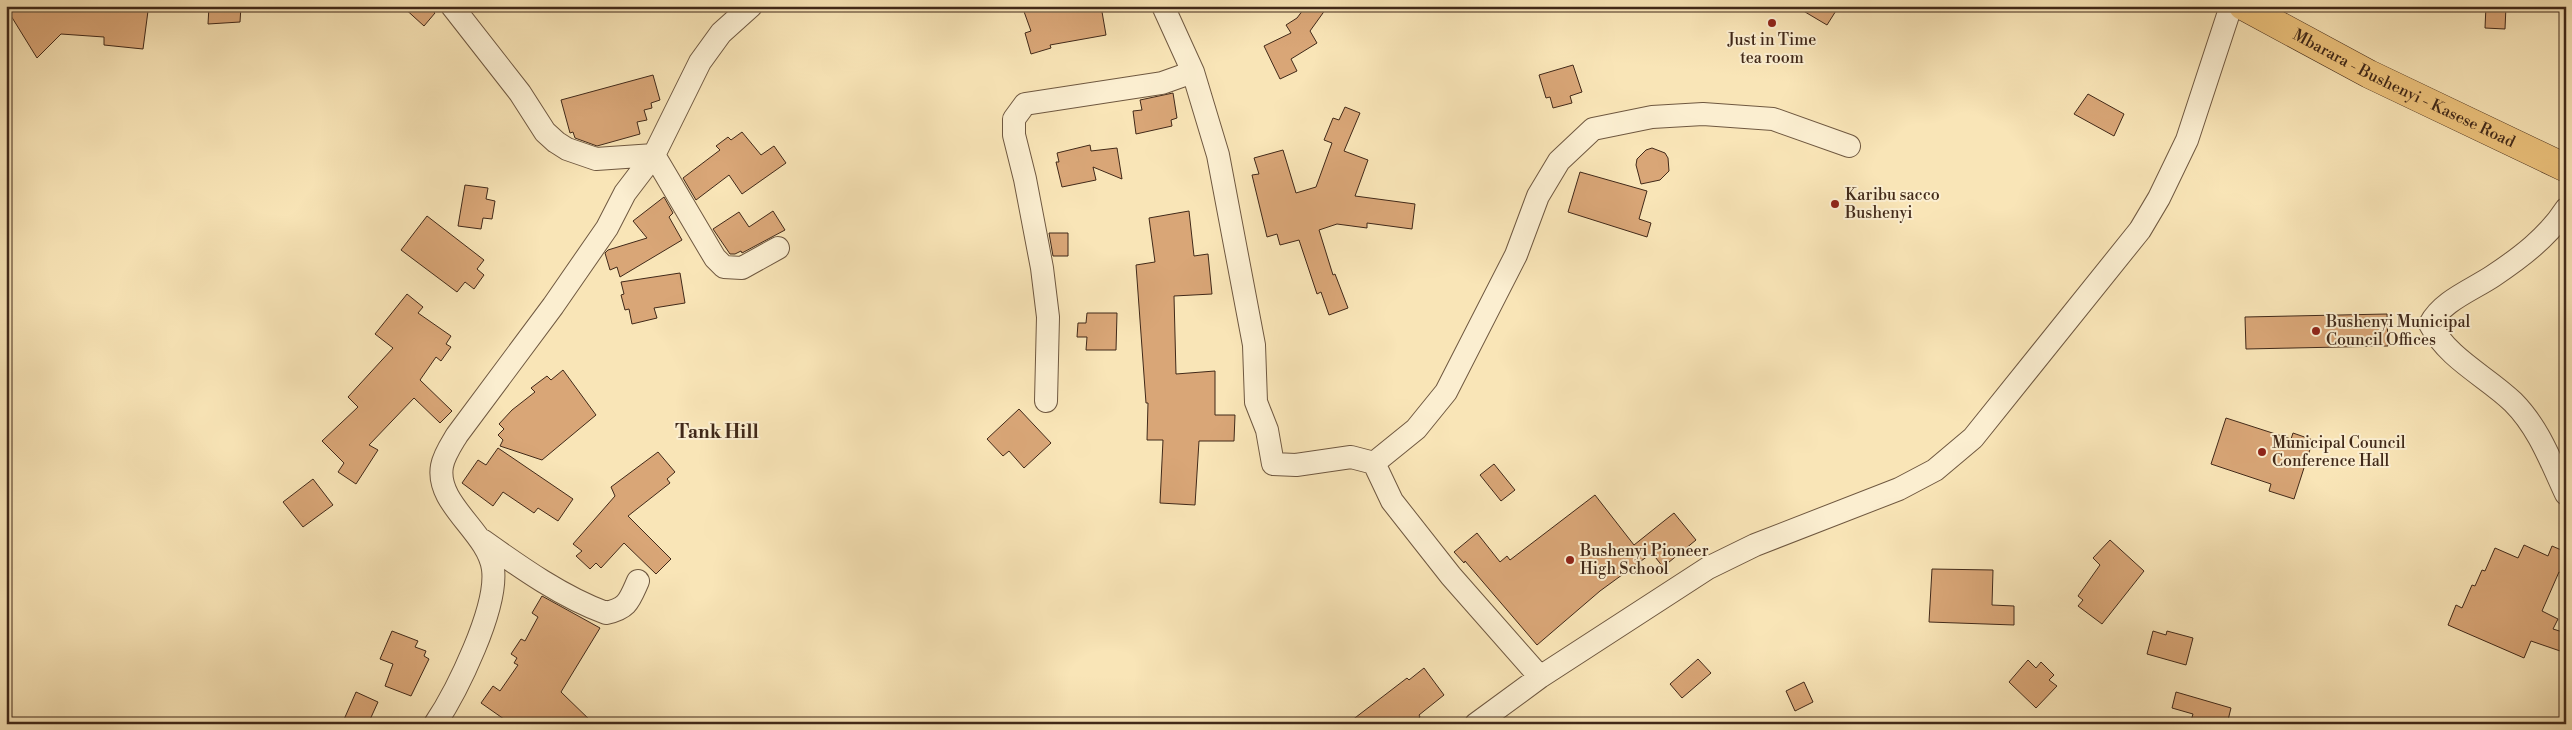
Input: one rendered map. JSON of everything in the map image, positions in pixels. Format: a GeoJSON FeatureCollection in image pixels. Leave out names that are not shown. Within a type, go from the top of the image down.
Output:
{"type":"FeatureCollection","features":[{"type":"Feature","properties":{"kind":"main road","name":"Mbarara - Bushenyi - Kasese Road"},"geometry":{"type":"LineString","coordinates":[[2243,6],[2369,74],[2566,168]]}},
{"type":"Feature","properties":{"kind":"street"},"geometry":{"type":"LineString","coordinates":[[452,6],[520,94],[544,132],[556,142],[567,149],[596,159],[654,155]]}},
{"type":"Feature","properties":{"kind":"street"},"geometry":{"type":"LineString","coordinates":[[436,724],[469,658],[492,597],[493,566],[479,538],[459,512],[443,485],[442,467],[445,455],[457,435],[588,257],[607,228],[625,193],[654,155],[700,62],[721,33],[751,6]]}},
{"type":"Feature","properties":{"kind":"street"},"geometry":{"type":"LineString","coordinates":[[1163,6],[1193,72],[1220,165],[1254,345],[1256,402],[1267,430],[1273,464],[1296,465],[1351,457],[1374,464],[1392,501],[1450,576],[1540,677]]}},
{"type":"Feature","properties":{"kind":"street"},"geometry":{"type":"LineString","coordinates":[[1476,724],[1540,677],[1708,568],[1755,545],[1899,489],[1935,470],[1973,438],[2140,230],[2159,198],[2187,140],[2231,6]]}},
{"type":"Feature","properties":{"kind":"street"},"geometry":{"type":"LineString","coordinates":[[1046,401],[1048,317],[1029,197],[1014,134],[1014,118],[1024,104],[1162,83],[1193,72]]}},
{"type":"Feature","properties":{"kind":"street"},"geometry":{"type":"LineString","coordinates":[[1374,464],[1416,429],[1446,392],[1516,255],[1538,196],[1558,161],[1593,129],[1652,116],[1703,114],[1764,118],[1773,119],[1849,146]]}},
{"type":"Feature","properties":{"kind":"street"},"geometry":{"type":"LineString","coordinates":[[654,155],[714,258],[724,267],[742,268],[778,248]]}},
{"type":"Feature","properties":{"kind":"street"},"geometry":{"type":"LineString","coordinates":[[2566,209],[2560,219],[2526,253],[2448,304],[2434,317],[2430,324],[2445,346],[2512,401],[2530,422],[2566,494]]}},
{"type":"Feature","properties":{"kind":"street"},"geometry":{"type":"LineString","coordinates":[[479,538],[533,574],[585,604],[606,613],[619,610],[628,604],[638,581]]}},
{"type":"Feature","properties":{"kind":"building"},"geometry":{"type":"Polygon","coordinates":[[[38,6],[113,6],[148,11],[143,49],[104,45],[104,37],[61,34],[37,58],[8,11],[38,6]]]}},
{"type":"Feature","properties":{"kind":"building"},"geometry":{"type":"Polygon","coordinates":[[[209,6],[241,6],[240,22],[208,24],[209,6]]]}},
{"type":"Feature","properties":{"kind":"building"},"geometry":{"type":"Polygon","coordinates":[[[402,6],[427,6],[435,13],[424,26],[402,6]]]}},
{"type":"Feature","properties":{"kind":"building"},"geometry":{"type":"Polygon","coordinates":[[[1022,6],[1101,6],[1106,35],[1050,45],[1051,48],[1031,54],[1025,33],[1031,31],[1022,6]]]}},
{"type":"Feature","properties":{"kind":"building"},"geometry":{"type":"Polygon","coordinates":[[[1306,6],[1328,6],[1310,31],[1317,43],[1291,59],[1297,71],[1280,79],[1264,46],[1291,33],[1286,25],[1297,18],[1306,6]]]}},
{"type":"Feature","properties":{"kind":"building"},"geometry":{"type":"Polygon","coordinates":[[[1795,6],[1839,6],[1827,25],[1795,6]]]}},
{"type":"Feature","properties":{"kind":"building"},"geometry":{"type":"Polygon","coordinates":[[[2486,6],[2506,6],[2505,29],[2485,28],[2486,6]]]}},
{"type":"Feature","properties":{"kind":"building"},"geometry":{"type":"Polygon","coordinates":[[[1573,65],[1582,92],[1570,96],[1572,103],[1553,108],[1550,97],[1546,98],[1539,75],[1573,65]]]}},
{"type":"Feature","properties":{"kind":"building"},"geometry":{"type":"Polygon","coordinates":[[[653,75],[660,100],[651,103],[652,108],[644,110],[647,120],[637,122],[640,134],[597,146],[575,138],[573,132],[570,133],[561,100],[653,75]]]}},
{"type":"Feature","properties":{"kind":"building"},"geometry":{"type":"Polygon","coordinates":[[[1173,93],[1177,118],[1171,120],[1172,126],[1136,134],[1133,111],[1142,110],[1140,100],[1173,93]]]}},
{"type":"Feature","properties":{"kind":"building"},"geometry":{"type":"Polygon","coordinates":[[[2088,94],[2124,114],[2114,136],[2074,114],[2088,94]]]}},
{"type":"Feature","properties":{"kind":"building"},"geometry":{"type":"Polygon","coordinates":[[[1345,107],[1360,113],[1344,151],[1368,160],[1355,196],[1415,204],[1412,229],[1367,223],[1367,228],[1337,224],[1319,230],[1333,275],[1335,274],[1348,308],[1329,315],[1321,292],[1317,294],[1299,240],[1280,245],[1277,234],[1267,237],[1252,175],[1259,174],[1254,158],[1283,150],[1296,193],[1316,187],[1332,143],[1324,140],[1333,118],[1339,120],[1345,107]]]}},
{"type":"Feature","properties":{"kind":"building"},"geometry":{"type":"Polygon","coordinates":[[[742,132],[761,155],[774,146],[786,163],[742,194],[729,175],[696,200],[683,178],[720,150],[716,146],[728,137],[731,140],[742,132]]]}},
{"type":"Feature","properties":{"kind":"building"},"geometry":{"type":"Polygon","coordinates":[[[1090,145],[1091,151],[1117,148],[1122,179],[1093,167],[1096,180],[1062,187],[1056,162],[1059,162],[1057,153],[1090,145]]]}},
{"type":"Feature","properties":{"kind":"building"},"geometry":{"type":"Polygon","coordinates":[[[1652,148],[1665,153],[1668,158],[1669,171],[1660,180],[1641,184],[1636,165],[1637,159],[1646,150],[1652,148]]]}},
{"type":"Feature","properties":{"kind":"building"},"geometry":{"type":"Polygon","coordinates":[[[1580,172],[1647,191],[1639,219],[1651,223],[1647,237],[1568,212],[1580,172]]]}},
{"type":"Feature","properties":{"kind":"building"},"geometry":{"type":"Polygon","coordinates":[[[465,185],[488,188],[486,199],[495,201],[492,219],[483,218],[481,229],[458,226],[465,185]]]}},
{"type":"Feature","properties":{"kind":"building"},"geometry":{"type":"Polygon","coordinates":[[[664,197],[673,213],[669,217],[682,240],[620,277],[617,267],[610,270],[605,253],[608,250],[647,238],[633,221],[664,197]]]}},
{"type":"Feature","properties":{"kind":"building"},"geometry":{"type":"Polygon","coordinates":[[[773,211],[785,230],[742,253],[741,251],[730,254],[713,229],[739,212],[749,227],[773,211]]]}},
{"type":"Feature","properties":{"kind":"building"},"geometry":{"type":"Polygon","coordinates":[[[1189,211],[1194,256],[1208,254],[1212,294],[1174,296],[1176,374],[1215,371],[1215,415],[1235,415],[1234,441],[1199,441],[1195,505],[1160,503],[1163,440],[1147,440],[1148,403],[1146,403],[1136,265],[1155,262],[1149,218],[1189,211]]]}},
{"type":"Feature","properties":{"kind":"building"},"geometry":{"type":"Polygon","coordinates":[[[427,216],[484,260],[477,269],[484,275],[474,289],[465,282],[457,292],[401,250],[427,216]]]}},
{"type":"Feature","properties":{"kind":"building"},"geometry":{"type":"Polygon","coordinates":[[[1049,233],[1068,233],[1068,256],[1053,256],[1049,233]]]}},
{"type":"Feature","properties":{"kind":"building"},"geometry":{"type":"Polygon","coordinates":[[[680,273],[685,303],[654,308],[657,318],[632,324],[629,309],[625,310],[621,295],[624,294],[621,282],[680,273]]]}},
{"type":"Feature","properties":{"kind":"building"},"geometry":{"type":"Polygon","coordinates":[[[407,294],[423,307],[418,313],[451,336],[446,344],[451,347],[441,361],[436,357],[420,380],[452,411],[440,423],[414,398],[369,445],[378,450],[356,484],[338,472],[344,463],[322,441],[358,407],[348,397],[393,348],[375,334],[407,294]]]}},
{"type":"Feature","properties":{"kind":"building"},"geometry":{"type":"Polygon","coordinates":[[[1087,313],[1117,313],[1116,350],[1086,350],[1087,337],[1077,337],[1078,323],[1086,323],[1087,313]]]}},
{"type":"Feature","properties":{"kind":"building","name":"Bushenyi Municipal Council Offices"},"geometry":{"type":"Polygon","coordinates":[[[2387,314],[2388,346],[2246,349],[2245,317],[2387,314]]]}},
{"type":"Feature","properties":{"kind":"building"},"geometry":{"type":"Polygon","coordinates":[[[563,370],[596,415],[542,460],[500,446],[503,440],[498,435],[504,429],[499,424],[512,410],[535,392],[531,388],[547,376],[551,380],[563,370]]]}},
{"type":"Feature","properties":{"kind":"building"},"geometry":{"type":"Polygon","coordinates":[[[1019,409],[1051,443],[1024,468],[1009,451],[1003,456],[987,439],[1019,409]]]}},
{"type":"Feature","properties":{"kind":"building","name":"Municipal Council Conference Hall"},"geometry":{"type":"Polygon","coordinates":[[[2226,418],[2291,439],[2293,433],[2313,440],[2294,499],[2269,491],[2271,484],[2211,464],[2226,418]]]}},
{"type":"Feature","properties":{"kind":"building"},"geometry":{"type":"Polygon","coordinates":[[[498,448],[573,499],[558,521],[538,508],[534,513],[503,492],[493,506],[462,483],[478,460],[486,465],[498,448]]]}},
{"type":"Feature","properties":{"kind":"building"},"geometry":{"type":"Polygon","coordinates":[[[658,452],[675,472],[667,479],[670,483],[628,516],[671,559],[656,574],[624,543],[601,568],[596,563],[590,569],[576,556],[582,551],[573,544],[615,496],[611,487],[658,452]]]}},
{"type":"Feature","properties":{"kind":"building"},"geometry":{"type":"Polygon","coordinates":[[[1494,464],[1515,490],[1501,501],[1480,475],[1494,464]]]}},
{"type":"Feature","properties":{"kind":"building"},"geometry":{"type":"Polygon","coordinates":[[[313,479],[333,505],[303,527],[283,502],[313,479]]]}},
{"type":"Feature","properties":{"kind":"building"},"geometry":{"type":"Polygon","coordinates":[[[1595,495],[1634,545],[1674,513],[1696,540],[1663,567],[1652,553],[1600,591],[1537,645],[1465,561],[1464,563],[1454,552],[1477,533],[1500,562],[1507,556],[1510,560],[1595,495]]]}},
{"type":"Feature","properties":{"kind":"building"},"geometry":{"type":"Polygon","coordinates":[[[2110,540],[2144,571],[2102,624],[2078,606],[2083,600],[2078,596],[2100,565],[2093,558],[2110,540]]]}},
{"type":"Feature","properties":{"kind":"building"},"geometry":{"type":"Polygon","coordinates":[[[2524,545],[2548,556],[2552,546],[2566,552],[2566,575],[2559,572],[2542,611],[2558,619],[2553,629],[2566,633],[2566,653],[2531,641],[2524,658],[2448,625],[2456,605],[2462,608],[2472,585],[2475,586],[2482,570],[2485,571],[2495,548],[2518,558],[2524,545]]]}},
{"type":"Feature","properties":{"kind":"building"},"geometry":{"type":"Polygon","coordinates":[[[1932,569],[1993,570],[1992,605],[2014,606],[2014,625],[1929,622],[1932,569]]]}},
{"type":"Feature","properties":{"kind":"building"},"geometry":{"type":"Polygon","coordinates":[[[542,596],[600,628],[561,692],[594,724],[511,724],[481,703],[493,686],[500,691],[518,665],[514,663],[517,658],[511,654],[521,639],[525,641],[538,617],[532,613],[542,596]]]}},
{"type":"Feature","properties":{"kind":"building"},"geometry":{"type":"Polygon","coordinates":[[[392,631],[418,641],[415,647],[426,651],[424,656],[429,659],[411,696],[385,686],[393,664],[380,659],[392,631]]]}},
{"type":"Feature","properties":{"kind":"building"},"geometry":{"type":"Polygon","coordinates":[[[2153,631],[2166,635],[2167,631],[2193,638],[2186,665],[2147,654],[2153,631]]]}},
{"type":"Feature","properties":{"kind":"building"},"geometry":{"type":"Polygon","coordinates":[[[1698,659],[1711,673],[1682,698],[1670,684],[1698,659]]]}},
{"type":"Feature","properties":{"kind":"building"},"geometry":{"type":"Polygon","coordinates":[[[2028,660],[2036,668],[2041,662],[2054,675],[2049,680],[2057,686],[2036,708],[2009,682],[2028,660]]]}},
{"type":"Feature","properties":{"kind":"building"},"geometry":{"type":"Polygon","coordinates":[[[1424,668],[1444,695],[1419,715],[1420,717],[1412,724],[1347,724],[1407,678],[1409,680],[1424,668]]]}},
{"type":"Feature","properties":{"kind":"building"},"geometry":{"type":"Polygon","coordinates":[[[1804,682],[1813,702],[1795,711],[1786,691],[1804,682]]]}},
{"type":"Feature","properties":{"kind":"building"},"geometry":{"type":"Polygon","coordinates":[[[356,692],[378,702],[368,724],[342,724],[356,692]]]}},
{"type":"Feature","properties":{"kind":"building"},"geometry":{"type":"Polygon","coordinates":[[[2176,692],[2231,708],[2227,724],[2190,724],[2193,714],[2172,708],[2176,692]]]}},
{"type":"Feature","properties":{"kind":"place","name":"Just in Time tea room"},"geometry":{"type":"Point","coordinates":[1772,23]}},
{"type":"Feature","properties":{"kind":"place","name":"Karibu sacco Bushenyi"},"geometry":{"type":"Point","coordinates":[1835,204]}},
{"type":"Feature","properties":{"kind":"place","name":"Bushenyi Municipal Council Offices"},"geometry":{"type":"Point","coordinates":[2316,331]}},
{"type":"Feature","properties":{"kind":"place","name":"Municipal Council Conference Hall"},"geometry":{"type":"Point","coordinates":[2262,452]}},
{"type":"Feature","properties":{"kind":"place","name":"Bushenyi Pioneer High School"},"geometry":{"type":"Point","coordinates":[1570,560]}},
{"type":"Feature","properties":{"kind":"district","name":"Tank Hill"},"geometry":{"type":"Point","coordinates":[717,432]}}]}
